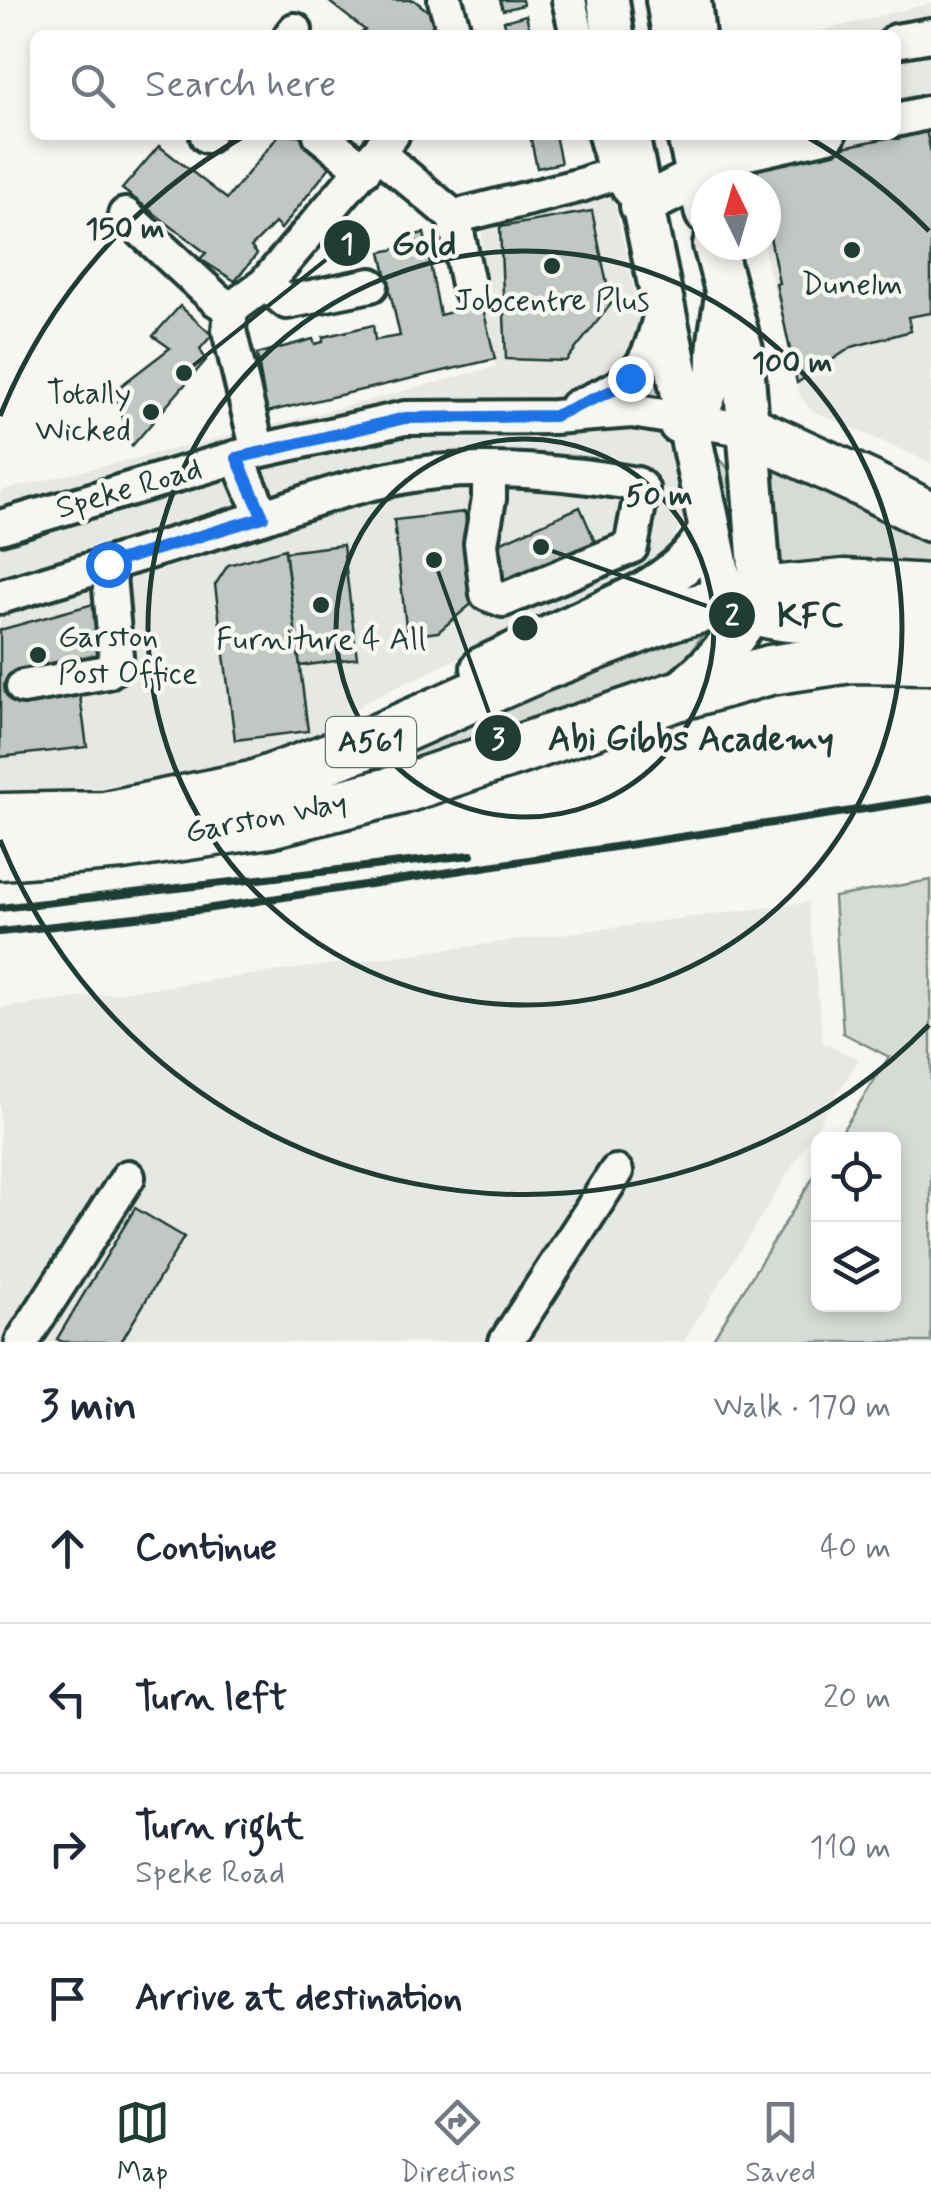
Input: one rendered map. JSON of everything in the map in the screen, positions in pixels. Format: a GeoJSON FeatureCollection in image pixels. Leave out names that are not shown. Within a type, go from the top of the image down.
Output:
{"type":"FeatureCollection","features":[{"type":"Feature","properties":{"kind":"highway"},"geometry":{"type":"LineString","coordinates":[[749,430],[931,517]]}},
{"type":"Feature","properties":{"kind":"highway","name":"A561"},"geometry":{"type":"LineString","coordinates":[[746,602],[844,584],[931,589]]}},
{"type":"Feature","properties":{"kind":"highway","name":"Garston Way"},"geometry":{"type":"LineString","coordinates":[[0,818],[105,816],[252,786],[359,747],[537,668],[672,616],[746,602]]}},
{"type":"Feature","properties":{"kind":"highway","name":"Garston Way"},"geometry":{"type":"LineString","coordinates":[[0,854],[122,845],[269,824],[402,789],[674,697],[770,670],[852,658],[931,659]]}},
{"type":"Feature","properties":{"kind":"main road"},"geometry":{"type":"LineString","coordinates":[[608,0],[612,30]]}},
{"type":"Feature","properties":{"kind":"main road"},"geometry":{"type":"LineString","coordinates":[[668,0],[672,30]]}},
{"type":"Feature","properties":{"kind":"main road"},"geometry":{"type":"LineString","coordinates":[[691,140],[709,170]]}},
{"type":"Feature","properties":{"kind":"main road"},"geometry":{"type":"LineString","coordinates":[[623,153],[641,206],[664,301],[709,530],[746,602]]}},
{"type":"Feature","properties":{"kind":"main road"},"geometry":{"type":"LineString","coordinates":[[641,206],[691,181]]}},
{"type":"Feature","properties":{"kind":"main road"},"geometry":{"type":"LineString","coordinates":[[674,697],[709,668],[746,602],[749,430],[742,350],[719,264]]}},
{"type":"Feature","properties":{"kind":"main road","name":"A561"},"geometry":{"type":"LineString","coordinates":[[359,747],[442,686],[645,592],[670,576],[702,546],[709,530]]}},
{"type":"Feature","properties":{"kind":"main road","name":"A561"},"geometry":{"type":"LineString","coordinates":[[746,602],[804,624],[875,623],[931,628]]}},
{"type":"Feature","properties":{"kind":"street"},"geometry":{"type":"LineString","coordinates":[[445,0],[454,30]]}},
{"type":"Feature","properties":{"kind":"street"},"geometry":{"type":"LineString","coordinates":[[569,0],[576,30]]}},
{"type":"Feature","properties":{"kind":"street"},"geometry":{"type":"LineString","coordinates":[[694,0],[697,30]]}},
{"type":"Feature","properties":{"kind":"street"},"geometry":{"type":"LineString","coordinates":[[901,40],[931,34]]}},
{"type":"Feature","properties":{"kind":"street"},"geometry":{"type":"LineString","coordinates":[[901,119],[931,112]]}},
{"type":"Feature","properties":{"kind":"street"},"geometry":{"type":"LineString","coordinates":[[336,140],[378,153],[454,217],[468,289]]}},
{"type":"Feature","properties":{"kind":"street"},"geometry":{"type":"LineString","coordinates":[[713,170],[812,140]]}},
{"type":"Feature","properties":{"kind":"street"},"geometry":{"type":"LineString","coordinates":[[231,309],[265,284],[378,153]]}},
{"type":"Feature","properties":{"kind":"street"},"geometry":{"type":"LineString","coordinates":[[454,217],[581,184],[623,153]]}},
{"type":"Feature","properties":{"kind":"street"},"geometry":{"type":"LineString","coordinates":[[124,215],[231,309]]}},
{"type":"Feature","properties":{"kind":"street"},"geometry":{"type":"LineString","coordinates":[[688,421],[703,410],[713,392],[719,264]]}},
{"type":"Feature","properties":{"kind":"street"},"geometry":{"type":"LineString","coordinates":[[265,284],[287,302],[371,285]]}},
{"type":"Feature","properties":{"kind":"street","name":"Speke Road"},"geometry":{"type":"LineString","coordinates":[[554,416],[623,386],[652,354],[664,301]]}},
{"type":"Feature","properties":{"kind":"street"},"geometry":{"type":"LineString","coordinates":[[231,309],[230,330],[248,454],[263,517]]}},
{"type":"Feature","properties":{"kind":"street","name":"Speke Road"},"geometry":{"type":"LineString","coordinates":[[0,527],[248,454],[405,418],[632,412],[749,430]]}},
{"type":"Feature","properties":{"kind":"street"},"geometry":{"type":"LineString","coordinates":[[0,597],[263,517],[324,494],[434,472],[489,471],[572,474],[637,484],[642,490],[631,547],[503,600],[487,594],[481,543],[489,499],[489,471]]}},
{"type":"Feature","properties":{"kind":"street"},"geometry":{"type":"LineString","coordinates":[[23,687],[113,668],[116,656],[108,564]]}},
{"type":"Feature","properties":{"kind":"street"},"geometry":{"type":"LineString","coordinates":[[506,1342],[616,1172]]}},
{"type":"Feature","properties":{"kind":"street"},"geometry":{"type":"LineString","coordinates":[[22,1342],[128,1177]]}},
{"type":"Feature","properties":{"kind":"shaded area","name":"Dunelm"},"geometry":{"type":"Polygon","coordinates":[[[931,3],[931,463],[811,410],[800,396],[767,260],[781,260],[781,170],[745,170],[748,140],[901,140],[901,30],[825,30],[931,3]]]}},
{"type":"Feature","properties":{"kind":"shaded area"},"geometry":{"type":"Polygon","coordinates":[[[612,192],[685,516],[659,564],[369,700],[286,756],[175,780],[0,795],[0,491],[496,367],[482,295],[482,217],[612,192]]]}},
{"type":"Feature","properties":{"kind":"shaded area"},"geometry":{"type":"Polygon","coordinates":[[[709,453],[722,462],[737,487],[741,568],[729,551],[709,453]]]}},
{"type":"Feature","properties":{"kind":"shaded area"},"geometry":{"type":"Polygon","coordinates":[[[768,467],[816,480],[931,532],[931,574],[776,572],[768,467]]]}},
{"type":"Feature","properties":{"kind":"shaded area"},"geometry":{"type":"Polygon","coordinates":[[[708,626],[689,655],[664,676],[353,791],[347,771],[537,686],[708,626]]]}},
{"type":"Feature","properties":{"kind":"shaded area"},"geometry":{"type":"Polygon","coordinates":[[[931,880],[931,1342],[711,1342],[811,1181],[811,1312],[901,1312],[901,1132],[841,1132],[889,1057],[843,1033],[834,897],[931,880]]]}},
{"type":"Feature","properties":{"kind":"shaded area"},"geometry":{"type":"Polygon","coordinates":[[[808,902],[823,1043],[859,1059],[683,1342],[0,1342],[0,1008],[808,902]]]}},
{"type":"Feature","properties":{"kind":"building"},"geometry":{"type":"Polygon","coordinates":[[[327,0],[414,0],[438,19],[429,30],[365,30],[327,0]]]}},
{"type":"Feature","properties":{"kind":"building"},"geometry":{"type":"Polygon","coordinates":[[[500,0],[522,0],[523,5],[503,10],[500,0]]]}},
{"type":"Feature","properties":{"kind":"building"},"geometry":{"type":"Polygon","coordinates":[[[526,15],[530,30],[507,30],[504,21],[526,15]]]}},
{"type":"Feature","properties":{"kind":"building","name":"Dunelm"},"geometry":{"type":"Polygon","coordinates":[[[926,130],[931,153],[931,313],[908,317],[911,331],[852,347],[797,383],[776,284],[779,283],[775,260],[781,260],[781,170],[757,170],[756,165],[877,140],[901,140],[901,135],[926,130]]]}},
{"type":"Feature","properties":{"kind":"building"},"geometry":{"type":"Polygon","coordinates":[[[275,140],[305,140],[333,163],[281,229],[275,223],[251,247],[257,254],[235,281],[200,259],[206,253],[122,189],[159,146],[227,199],[275,140]]]}},
{"type":"Feature","properties":{"kind":"building"},"geometry":{"type":"Polygon","coordinates":[[[531,140],[556,140],[561,163],[537,168],[531,140]]]}},
{"type":"Feature","properties":{"kind":"building","name":"Jobcentre Plus"},"geometry":{"type":"Polygon","coordinates":[[[592,211],[611,304],[566,361],[506,359],[500,227],[592,211]]]}},
{"type":"Feature","properties":{"kind":"building"},"geometry":{"type":"Polygon","coordinates":[[[424,233],[440,315],[482,304],[495,359],[267,412],[257,354],[313,339],[315,344],[323,342],[323,337],[373,325],[375,340],[400,336],[381,252],[407,247],[406,237],[424,233]]]}},
{"type":"Feature","properties":{"kind":"building"},"geometry":{"type":"Polygon","coordinates":[[[180,306],[212,335],[200,349],[206,360],[132,446],[114,391],[170,348],[153,336],[180,306]]]}},
{"type":"Feature","properties":{"kind":"building"},"geometry":{"type":"Polygon","coordinates":[[[580,507],[596,544],[503,586],[486,549],[580,507]]]}},
{"type":"Feature","properties":{"kind":"building"},"geometry":{"type":"Polygon","coordinates":[[[465,512],[475,601],[438,632],[407,636],[394,520],[465,512]]]}},
{"type":"Feature","properties":{"kind":"building","name":"Furniture 4 All"},"geometry":{"type":"Polygon","coordinates":[[[343,545],[357,658],[300,666],[285,552],[343,545]]]}},
{"type":"Feature","properties":{"kind":"building"},"geometry":{"type":"Polygon","coordinates":[[[285,549],[308,731],[235,740],[215,585],[228,565],[285,549]]]}},
{"type":"Feature","properties":{"kind":"building"},"geometry":{"type":"Polygon","coordinates":[[[97,603],[108,647],[79,689],[87,747],[0,757],[0,630],[97,603]]]}},
{"type":"Feature","properties":{"kind":"building"},"geometry":{"type":"Polygon","coordinates":[[[135,1208],[184,1237],[121,1342],[57,1339],[135,1208]]]}},
{"type":"Feature","properties":{"kind":"railway"},"geometry":{"type":"LineString","coordinates":[[0,932],[199,910],[931,799]]}},
{"type":"Feature","properties":{"kind":"railway"},"geometry":{"type":"LineString","coordinates":[[0,908],[471,855]]}},
{"type":"Feature","properties":{"kind":"place","name":"Dunelm"},"geometry":{"type":"Point","coordinates":[852,250]}},
{"type":"Feature","properties":{"kind":"place","name":"Jobcentre Plus"},"geometry":{"type":"Point","coordinates":[552,266]}},
{"type":"Feature","properties":{"kind":"place","name":"Gold"},"geometry":{"type":"Point","coordinates":[184,373]}},
{"type":"Feature","properties":{"kind":"place","name":"Totally Wicked"},"geometry":{"type":"Point","coordinates":[151,412]}},
{"type":"Feature","properties":{"kind":"place","name":"KFC"},"geometry":{"type":"Point","coordinates":[541,547]}},
{"type":"Feature","properties":{"kind":"place","name":"Abi Gibbs Academy"},"geometry":{"type":"Point","coordinates":[434,560]}},
{"type":"Feature","properties":{"kind":"place","name":"Furniture 4 All"},"geometry":{"type":"Point","coordinates":[321,605]}},
{"type":"Feature","properties":{"kind":"place","name":"Garston Post Office"},"geometry":{"type":"Point","coordinates":[38,655]}},
{"type":"Feature","properties":{"kind":"route"},"geometry":{"type":"LineString","coordinates":[[108,564],[263,517],[237,458],[405,418],[554,416],[623,386],[630,378]]}}]}
